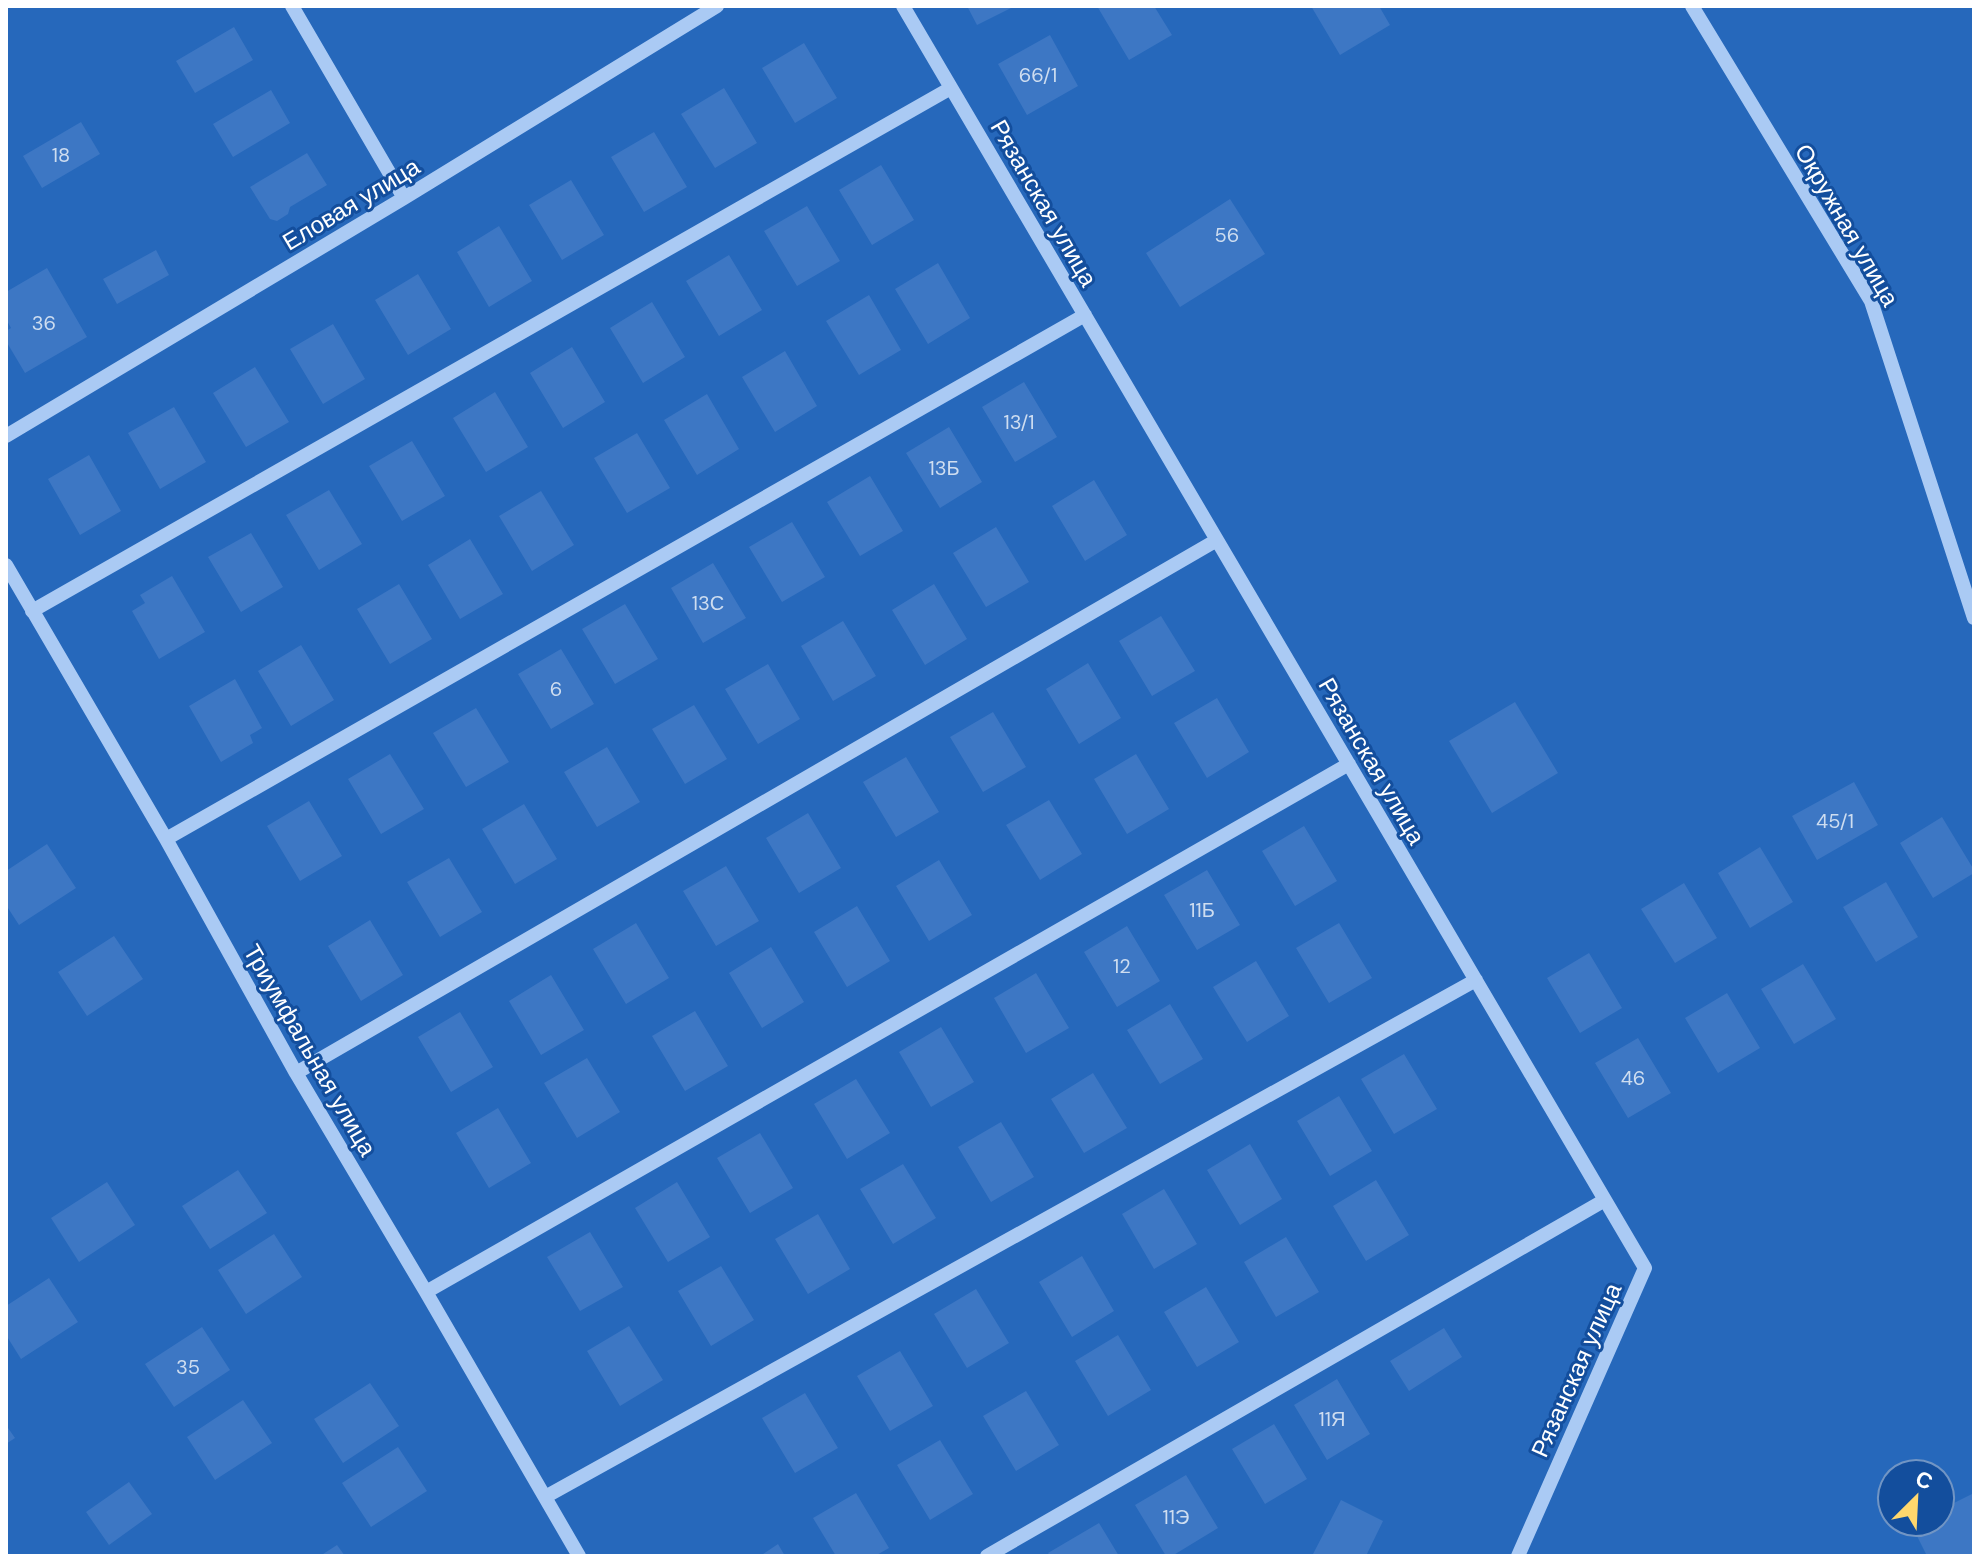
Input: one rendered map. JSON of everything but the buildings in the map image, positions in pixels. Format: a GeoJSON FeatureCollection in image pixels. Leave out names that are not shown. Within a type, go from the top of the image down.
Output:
{"type":"FeatureCollection","features":[{"type":"Feature","properties":{"kind":"street"},"geometry":{"type":"LineString","coordinates":[[292,6],[404,198]]}},
{"type":"Feature","properties":{"kind":"street","name":"Еловая улица"},"geometry":{"type":"LineString","coordinates":[[6,436],[717,6]]}},
{"type":"Feature","properties":{"kind":"street","name":"Рязанская улица"},"geometry":{"type":"LineString","coordinates":[[903,6],[1645,1268],[1518,1556]]}},
{"type":"Feature","properties":{"kind":"street","name":"Окружная улица"},"geometry":{"type":"LineString","coordinates":[[1692,6],[1871,301],[1974,618]]}},
{"type":"Feature","properties":{"kind":"street"},"geometry":{"type":"LineString","coordinates":[[32,611],[951,88]]}},
{"type":"Feature","properties":{"kind":"street"},"geometry":{"type":"LineString","coordinates":[[166,839],[1085,315]]}},
{"type":"Feature","properties":{"kind":"street"},"geometry":{"type":"LineString","coordinates":[[296,1073],[1217,540]]}},
{"type":"Feature","properties":{"kind":"street","name":"Триумфальная улица"},"geometry":{"type":"LineString","coordinates":[[6,565],[166,839],[296,1073],[579,1556]]}},
{"type":"Feature","properties":{"kind":"street"},"geometry":{"type":"LineString","coordinates":[[426,1292],[1349,764]]}},
{"type":"Feature","properties":{"kind":"street"},"geometry":{"type":"LineString","coordinates":[[545,1497],[1476,980]]}},
{"type":"Feature","properties":{"kind":"street"},"geometry":{"type":"LineString","coordinates":[[987,1556],[1605,1200]]}},
{"type":"Feature","properties":{"kind":"shaded area"},"geometry":{"type":"Polygon","coordinates":[[[6,6],[1974,6],[1974,1556],[6,1556],[6,6]]]}}]}
